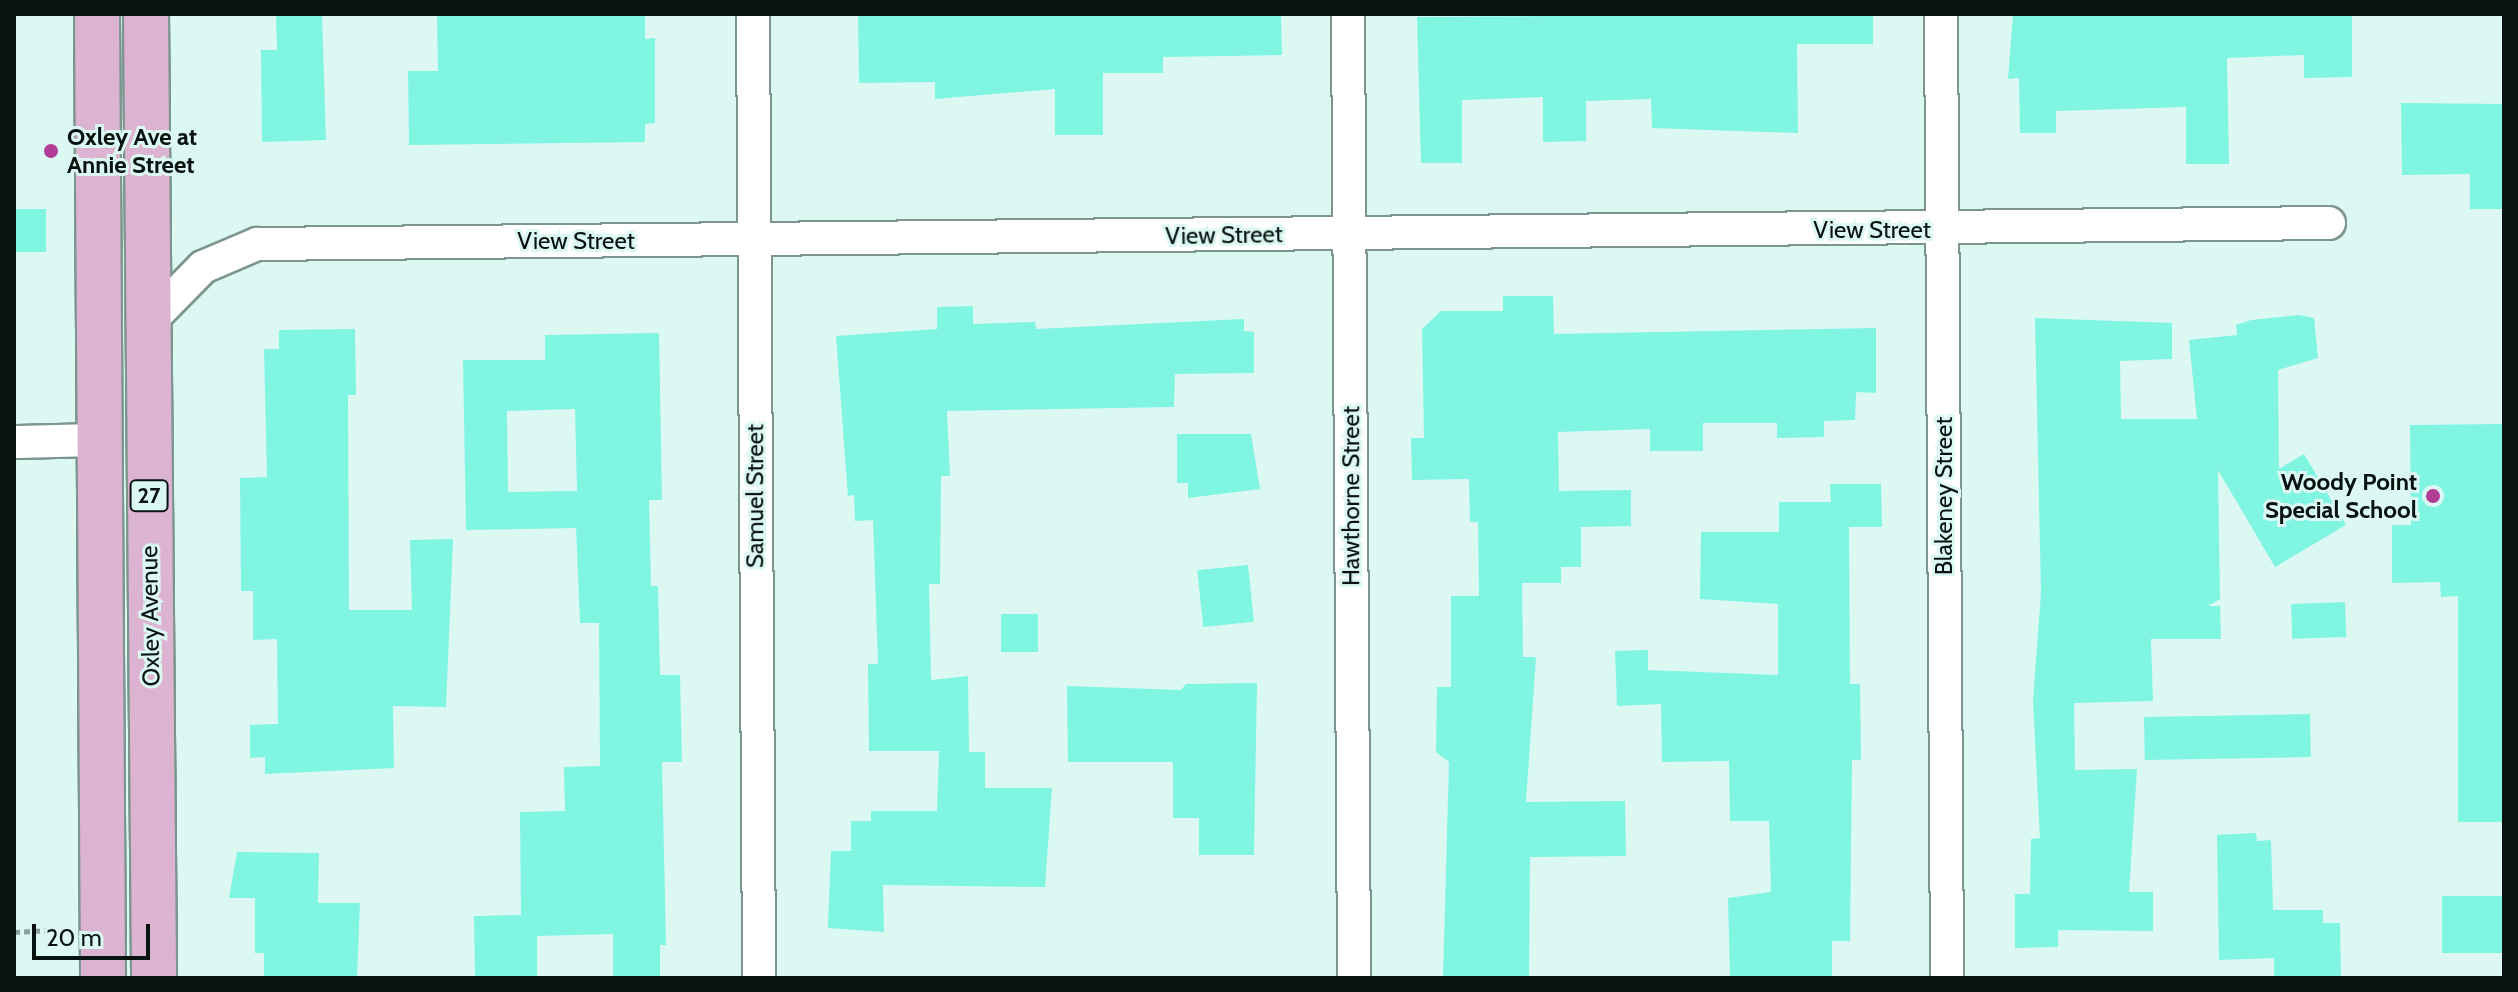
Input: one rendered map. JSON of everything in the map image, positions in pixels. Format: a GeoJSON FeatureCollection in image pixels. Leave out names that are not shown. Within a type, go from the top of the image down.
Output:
{"type":"FeatureCollection","features":[{"type":"Feature","properties":{"kind":"main road","name":"Oxley Avenue"},"geometry":{"type":"LineString","coordinates":[[97,14],[103,978]]}},
{"type":"Feature","properties":{"kind":"main road","name":"Oxley Avenue"},"geometry":{"type":"LineString","coordinates":[[146,14],[154,978]]}},
{"type":"Feature","properties":{"kind":"street","name":"Samuel Street"},"geometry":{"type":"LineString","coordinates":[[753,14],[759,978]]}},
{"type":"Feature","properties":{"kind":"street","name":"Hawthorne Street"},"geometry":{"type":"LineString","coordinates":[[1348,14],[1354,978]]}},
{"type":"Feature","properties":{"kind":"street","name":"Blakeney Street"},"geometry":{"type":"LineString","coordinates":[[1941,14],[1947,978]]}},
{"type":"Feature","properties":{"kind":"street","name":"View Street"},"geometry":{"type":"LineString","coordinates":[[147,324],[196,272],[257,244],[1942,230],[2329,223]]}},
{"type":"Feature","properties":{"kind":"street"},"geometry":{"type":"LineString","coordinates":[[14,442],[98,440]]}},
{"type":"Feature","properties":{"kind":"path"},"geometry":{"type":"LineString","coordinates":[[14,932],[48,930]]}},
{"type":"Feature","properties":{"kind":"building"},"geometry":{"type":"Polygon","coordinates":[[[276,14],[322,14],[326,140],[262,142],[261,50],[277,50],[276,14]]]}},
{"type":"Feature","properties":{"kind":"building"},"geometry":{"type":"Polygon","coordinates":[[[645,14],[645,39],[655,38],[655,123],[645,124],[645,142],[409,145],[408,71],[438,71],[437,15],[645,14]]]}},
{"type":"Feature","properties":{"kind":"building"},"geometry":{"type":"Polygon","coordinates":[[[858,14],[1281,14],[1282,55],[1163,57],[1163,73],[1103,73],[1103,135],[1055,135],[1055,89],[935,99],[935,82],[859,83],[858,14]]]}},
{"type":"Feature","properties":{"kind":"building"},"geometry":{"type":"Polygon","coordinates":[[[1873,14],[1873,44],[1797,44],[1798,133],[1652,128],[1651,99],[1586,101],[1586,141],[1543,142],[1543,97],[1462,100],[1462,163],[1421,163],[1417,17],[1873,14]]]}},
{"type":"Feature","properties":{"kind":"building"},"geometry":{"type":"Polygon","coordinates":[[[2013,14],[2352,14],[2352,77],[2304,78],[2304,55],[2227,58],[2229,164],[2186,164],[2186,107],[2056,111],[2056,133],[2020,133],[2019,78],[2008,79],[2013,14]]]}},
{"type":"Feature","properties":{"kind":"building"},"geometry":{"type":"Polygon","coordinates":[[[2401,103],[2504,104],[2504,209],[2470,209],[2470,174],[2402,175],[2401,103]]]}},
{"type":"Feature","properties":{"kind":"building"},"geometry":{"type":"Polygon","coordinates":[[[14,209],[46,209],[46,252],[14,252],[14,209]]]}},
{"type":"Feature","properties":{"kind":"building"},"geometry":{"type":"Polygon","coordinates":[[[1503,296],[1553,296],[1554,334],[1876,328],[1876,393],[1856,392],[1855,420],[1824,421],[1824,437],[1777,438],[1777,423],[1703,423],[1703,451],[1650,451],[1650,429],[1558,432],[1559,491],[1631,490],[1631,526],[1581,527],[1581,567],[1561,567],[1561,583],[1522,583],[1523,657],[1536,657],[1526,802],[1625,801],[1626,856],[1530,857],[1529,978],[1443,978],[1449,762],[1436,752],[1437,687],[1451,687],[1451,596],[1479,596],[1478,522],[1470,522],[1469,479],[1412,480],[1411,438],[1424,438],[1422,329],[1441,311],[1503,311],[1503,296]]]}},
{"type":"Feature","properties":{"kind":"building"},"geometry":{"type":"Polygon","coordinates":[[[973,306],[973,324],[1035,322],[1036,329],[1244,319],[1244,331],[1254,332],[1254,373],[1175,374],[1174,407],[947,411],[950,476],[941,476],[940,584],[929,584],[931,680],[968,676],[969,752],[985,752],[985,788],[1052,788],[1045,887],[883,885],[884,932],[828,928],[831,851],[851,851],[851,821],[871,821],[871,811],[937,811],[939,751],[869,751],[868,664],[878,664],[873,520],[855,521],[854,495],[848,496],[836,336],[937,329],[937,307],[973,306]]]}},
{"type":"Feature","properties":{"kind":"building"},"geometry":{"type":"Polygon","coordinates":[[[2299,315],[2314,318],[2318,358],[2278,370],[2279,469],[2304,454],[2346,525],[2275,567],[2218,470],[2220,599],[2208,606],[2220,606],[2221,639],[2151,639],[2153,701],[2074,703],[2075,770],[2137,769],[2129,892],[2153,892],[2153,931],[2058,930],[2058,947],[2015,948],[2015,894],[2030,894],[2031,839],[2040,838],[2033,700],[2041,593],[2035,318],[2172,323],[2172,359],[2120,361],[2121,419],[2197,419],[2189,340],[2237,335],[2236,325],[2251,320],[2299,315]]]}},
{"type":"Feature","properties":{"kind":"building"},"geometry":{"type":"Polygon","coordinates":[[[355,329],[356,395],[348,395],[349,610],[412,610],[410,540],[453,539],[446,707],[393,706],[394,768],[265,774],[265,757],[250,758],[250,725],[278,724],[277,639],[253,640],[253,591],[241,591],[240,478],[267,477],[264,349],[279,349],[279,330],[355,329]]]}},
{"type":"Feature","properties":{"kind":"building"},"geometry":{"type":"Polygon","coordinates":[[[659,333],[662,500],[649,500],[651,586],[658,586],[660,675],[680,675],[682,762],[662,762],[666,945],[660,945],[660,978],[613,978],[613,934],[537,936],[537,978],[475,978],[474,916],[521,915],[520,812],[565,811],[564,767],[600,766],[599,623],[580,623],[576,528],[466,530],[463,360],[545,360],[545,335],[659,333]],[[575,409],[507,411],[508,492],[577,491],[575,409]]]}},
{"type":"Feature","properties":{"kind":"building"},"geometry":{"type":"Polygon","coordinates":[[[2504,424],[2504,822],[2458,822],[2458,596],[2441,597],[2440,582],[2392,583],[2392,525],[2411,525],[2410,425],[2504,424]]]}},
{"type":"Feature","properties":{"kind":"building"},"geometry":{"type":"Polygon","coordinates":[[[1177,434],[1251,434],[1260,489],[1188,498],[1188,483],[1177,483],[1177,434]]]}},
{"type":"Feature","properties":{"kind":"building"},"geometry":{"type":"Polygon","coordinates":[[[1830,484],[1881,484],[1882,527],[1849,527],[1850,684],[1860,684],[1861,760],[1852,760],[1850,941],[1832,941],[1832,978],[1730,978],[1728,898],[1771,892],[1769,821],[1730,821],[1729,761],[1662,762],[1661,704],[1617,706],[1615,651],[1648,650],[1648,670],[1778,675],[1778,604],[1700,599],[1701,532],[1779,532],[1779,502],[1831,502],[1830,484]]]}},
{"type":"Feature","properties":{"kind":"building"},"geometry":{"type":"Polygon","coordinates":[[[1248,565],[1254,622],[1203,627],[1197,570],[1248,565]]]}},
{"type":"Feature","properties":{"kind":"building"},"geometry":{"type":"Polygon","coordinates":[[[2345,602],[2346,637],[2292,639],[2291,604],[2345,602]]]}},
{"type":"Feature","properties":{"kind":"building"},"geometry":{"type":"Polygon","coordinates":[[[1001,614],[1038,614],[1038,652],[1001,652],[1001,614]]]}},
{"type":"Feature","properties":{"kind":"building"},"geometry":{"type":"Polygon","coordinates":[[[1257,683],[1254,855],[1199,855],[1199,818],[1173,818],[1173,762],[1068,762],[1067,686],[1181,690],[1186,684],[1257,683]]]}},
{"type":"Feature","properties":{"kind":"building"},"geometry":{"type":"Polygon","coordinates":[[[2310,714],[2311,757],[2145,760],[2144,717],[2310,714]]]}},
{"type":"Feature","properties":{"kind":"building"},"geometry":{"type":"Polygon","coordinates":[[[2256,833],[2257,841],[2271,840],[2273,910],[2323,910],[2323,923],[2340,923],[2341,978],[2274,978],[2274,958],[2219,960],[2217,835],[2256,833]]]}},
{"type":"Feature","properties":{"kind":"building"},"geometry":{"type":"Polygon","coordinates":[[[237,852],[319,853],[318,903],[360,903],[357,978],[264,978],[264,953],[255,953],[255,898],[229,898],[237,852]]]}},
{"type":"Feature","properties":{"kind":"building"},"geometry":{"type":"Polygon","coordinates":[[[2442,896],[2504,896],[2504,953],[2442,953],[2442,896]]]}},
{"type":"Feature","properties":{"kind":"place","name":"Oxley Ave at Annie Street"},"geometry":{"type":"Point","coordinates":[51,151]}},
{"type":"Feature","properties":{"kind":"place","name":"Woody Point Special School"},"geometry":{"type":"Point","coordinates":[2433,496]}}]}
